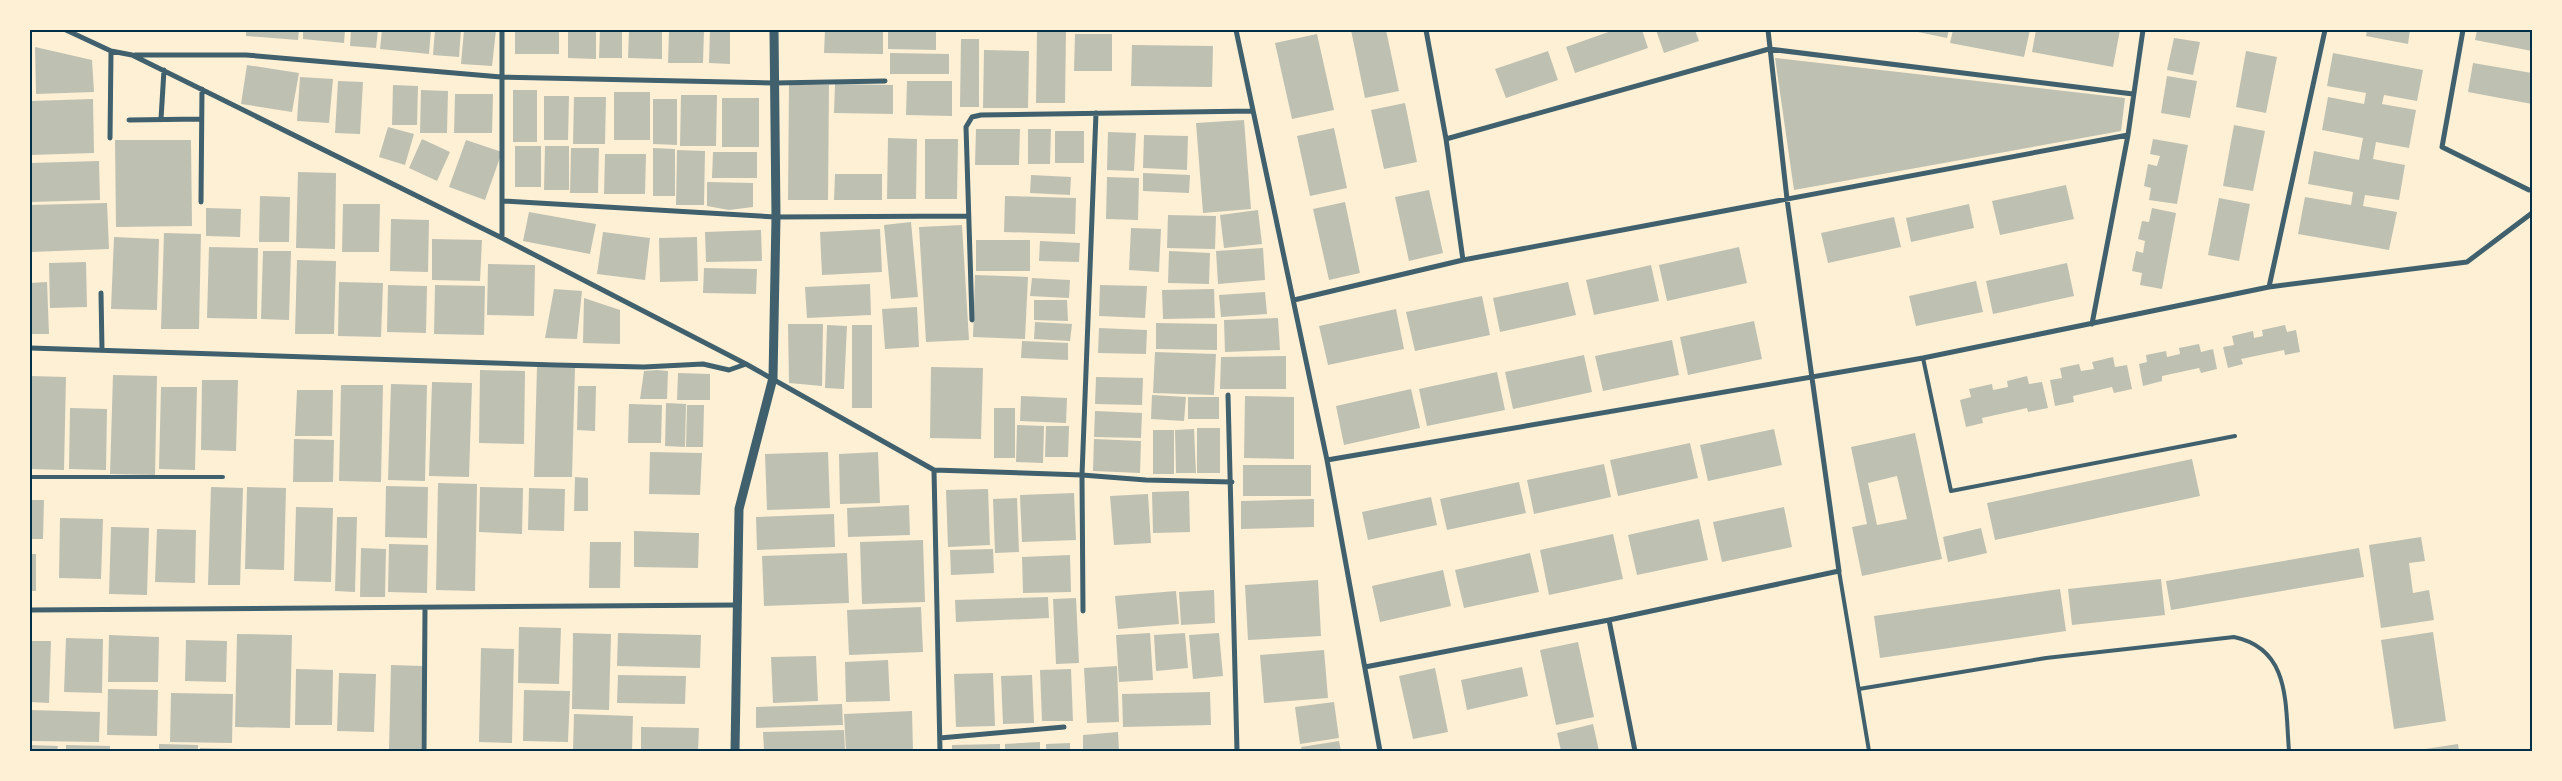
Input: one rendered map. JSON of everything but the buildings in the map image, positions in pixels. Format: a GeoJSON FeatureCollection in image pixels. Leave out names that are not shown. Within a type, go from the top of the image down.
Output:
{"type":"FeatureCollection","features":[{"type":"Feature","properties":{"kind":"street"},"geometry":{"type":"LineString","coordinates":[[66,30],[111,51],[132,55],[246,55],[502,77],[774,83],[885,81]]}},
{"type":"Feature","properties":{"kind":"street"},"geometry":{"type":"LineString","coordinates":[[502,30],[504,201],[502,238]]}},
{"type":"Feature","properties":{"kind":"street"},"geometry":{"type":"LineString","coordinates":[[735,751],[739,509],[773,378],[776,217],[774,30]]}},
{"type":"Feature","properties":{"kind":"street"},"geometry":{"type":"LineString","coordinates":[[1236,30],[1327,460],[1380,751]]}},
{"type":"Feature","properties":{"kind":"street"},"geometry":{"type":"LineString","coordinates":[[1426,30],[1446,140],[1463,260]]}},
{"type":"Feature","properties":{"kind":"street"},"geometry":{"type":"LineString","coordinates":[[1365,667],[1609,620],[1840,571],[1787,199],[1768,30]]}},
{"type":"Feature","properties":{"kind":"street"},"geometry":{"type":"LineString","coordinates":[[2092,324],[2128,135],[2143,30]]}},
{"type":"Feature","properties":{"kind":"street"},"geometry":{"type":"LineString","coordinates":[[2269,286],[2325,30]]}},
{"type":"Feature","properties":{"kind":"street"},"geometry":{"type":"LineString","coordinates":[[2463,30],[2442,147],[2529,190]]}},
{"type":"Feature","properties":{"kind":"street"},"geometry":{"type":"LineString","coordinates":[[1446,140],[1769,49],[2133,94]]}},
{"type":"Feature","properties":{"kind":"street"},"geometry":{"type":"LineString","coordinates":[[110,138],[111,51]]}},
{"type":"Feature","properties":{"kind":"street"},"geometry":{"type":"LineString","coordinates":[[132,55],[502,238],[746,364],[934,470],[1082,474],[1146,480],[1232,482]]}},
{"type":"Feature","properties":{"kind":"street"},"geometry":{"type":"LineString","coordinates":[[161,119],[164,70]]}},
{"type":"Feature","properties":{"kind":"street"},"geometry":{"type":"LineString","coordinates":[[201,202],[202,89]]}},
{"type":"Feature","properties":{"kind":"street"},"geometry":{"type":"LineString","coordinates":[[972,320],[966,127],[972,117],[981,115],[1254,110]]}},
{"type":"Feature","properties":{"kind":"street"},"geometry":{"type":"LineString","coordinates":[[1083,611],[1082,474],[1096,113]]}},
{"type":"Feature","properties":{"kind":"street"},"geometry":{"type":"LineString","coordinates":[[129,120],[201,118]]}},
{"type":"Feature","properties":{"kind":"street"},"geometry":{"type":"LineString","coordinates":[[1294,300],[1463,260],[2128,135]]}},
{"type":"Feature","properties":{"kind":"street"},"geometry":{"type":"LineString","coordinates":[[504,201],[776,217],[969,216]]}},
{"type":"Feature","properties":{"kind":"street"},"geometry":{"type":"LineString","coordinates":[[1327,460],[1923,358],[2269,286],[2467,262],[2532,213]]}},
{"type":"Feature","properties":{"kind":"street"},"geometry":{"type":"LineString","coordinates":[[101,293],[102,350]]}},
{"type":"Feature","properties":{"kind":"street"},"geometry":{"type":"LineString","coordinates":[[30,348],[554,365],[644,366],[703,364],[729,370],[746,364]]}},
{"type":"Feature","properties":{"kind":"street"},"geometry":{"type":"LineString","coordinates":[[1228,395],[1232,482],[1237,751]]}},
{"type":"Feature","properties":{"kind":"street"},"geometry":{"type":"LineString","coordinates":[[934,470],[940,751]]}},
{"type":"Feature","properties":{"kind":"street"},"geometry":{"type":"LineString","coordinates":[[30,610],[738,605]]}},
{"type":"Feature","properties":{"kind":"street"},"geometry":{"type":"LineString","coordinates":[[424,751],[425,608]]}},
{"type":"Feature","properties":{"kind":"street"},"geometry":{"type":"LineString","coordinates":[[1609,620],[1636,751]]}},
{"type":"Feature","properties":{"kind":"street"},"geometry":{"type":"LineString","coordinates":[[940,738],[1064,728]]}},
{"type":"Feature","properties":{"kind":"lane"},"geometry":{"type":"LineString","coordinates":[[1923,358],[1951,491],[2235,436]]}},
{"type":"Feature","properties":{"kind":"lane"},"geometry":{"type":"LineString","coordinates":[[30,477],[223,477]]}},
{"type":"Feature","properties":{"kind":"lane"},"geometry":{"type":"LineString","coordinates":[[1840,571],[1869,751]]}},
{"type":"Feature","properties":{"kind":"lane"},"geometry":{"type":"LineString","coordinates":[[1858,689],[2046,658],[2234,636],[2251,640],[2266,652],[2279,670],[2289,751]]}}]}
